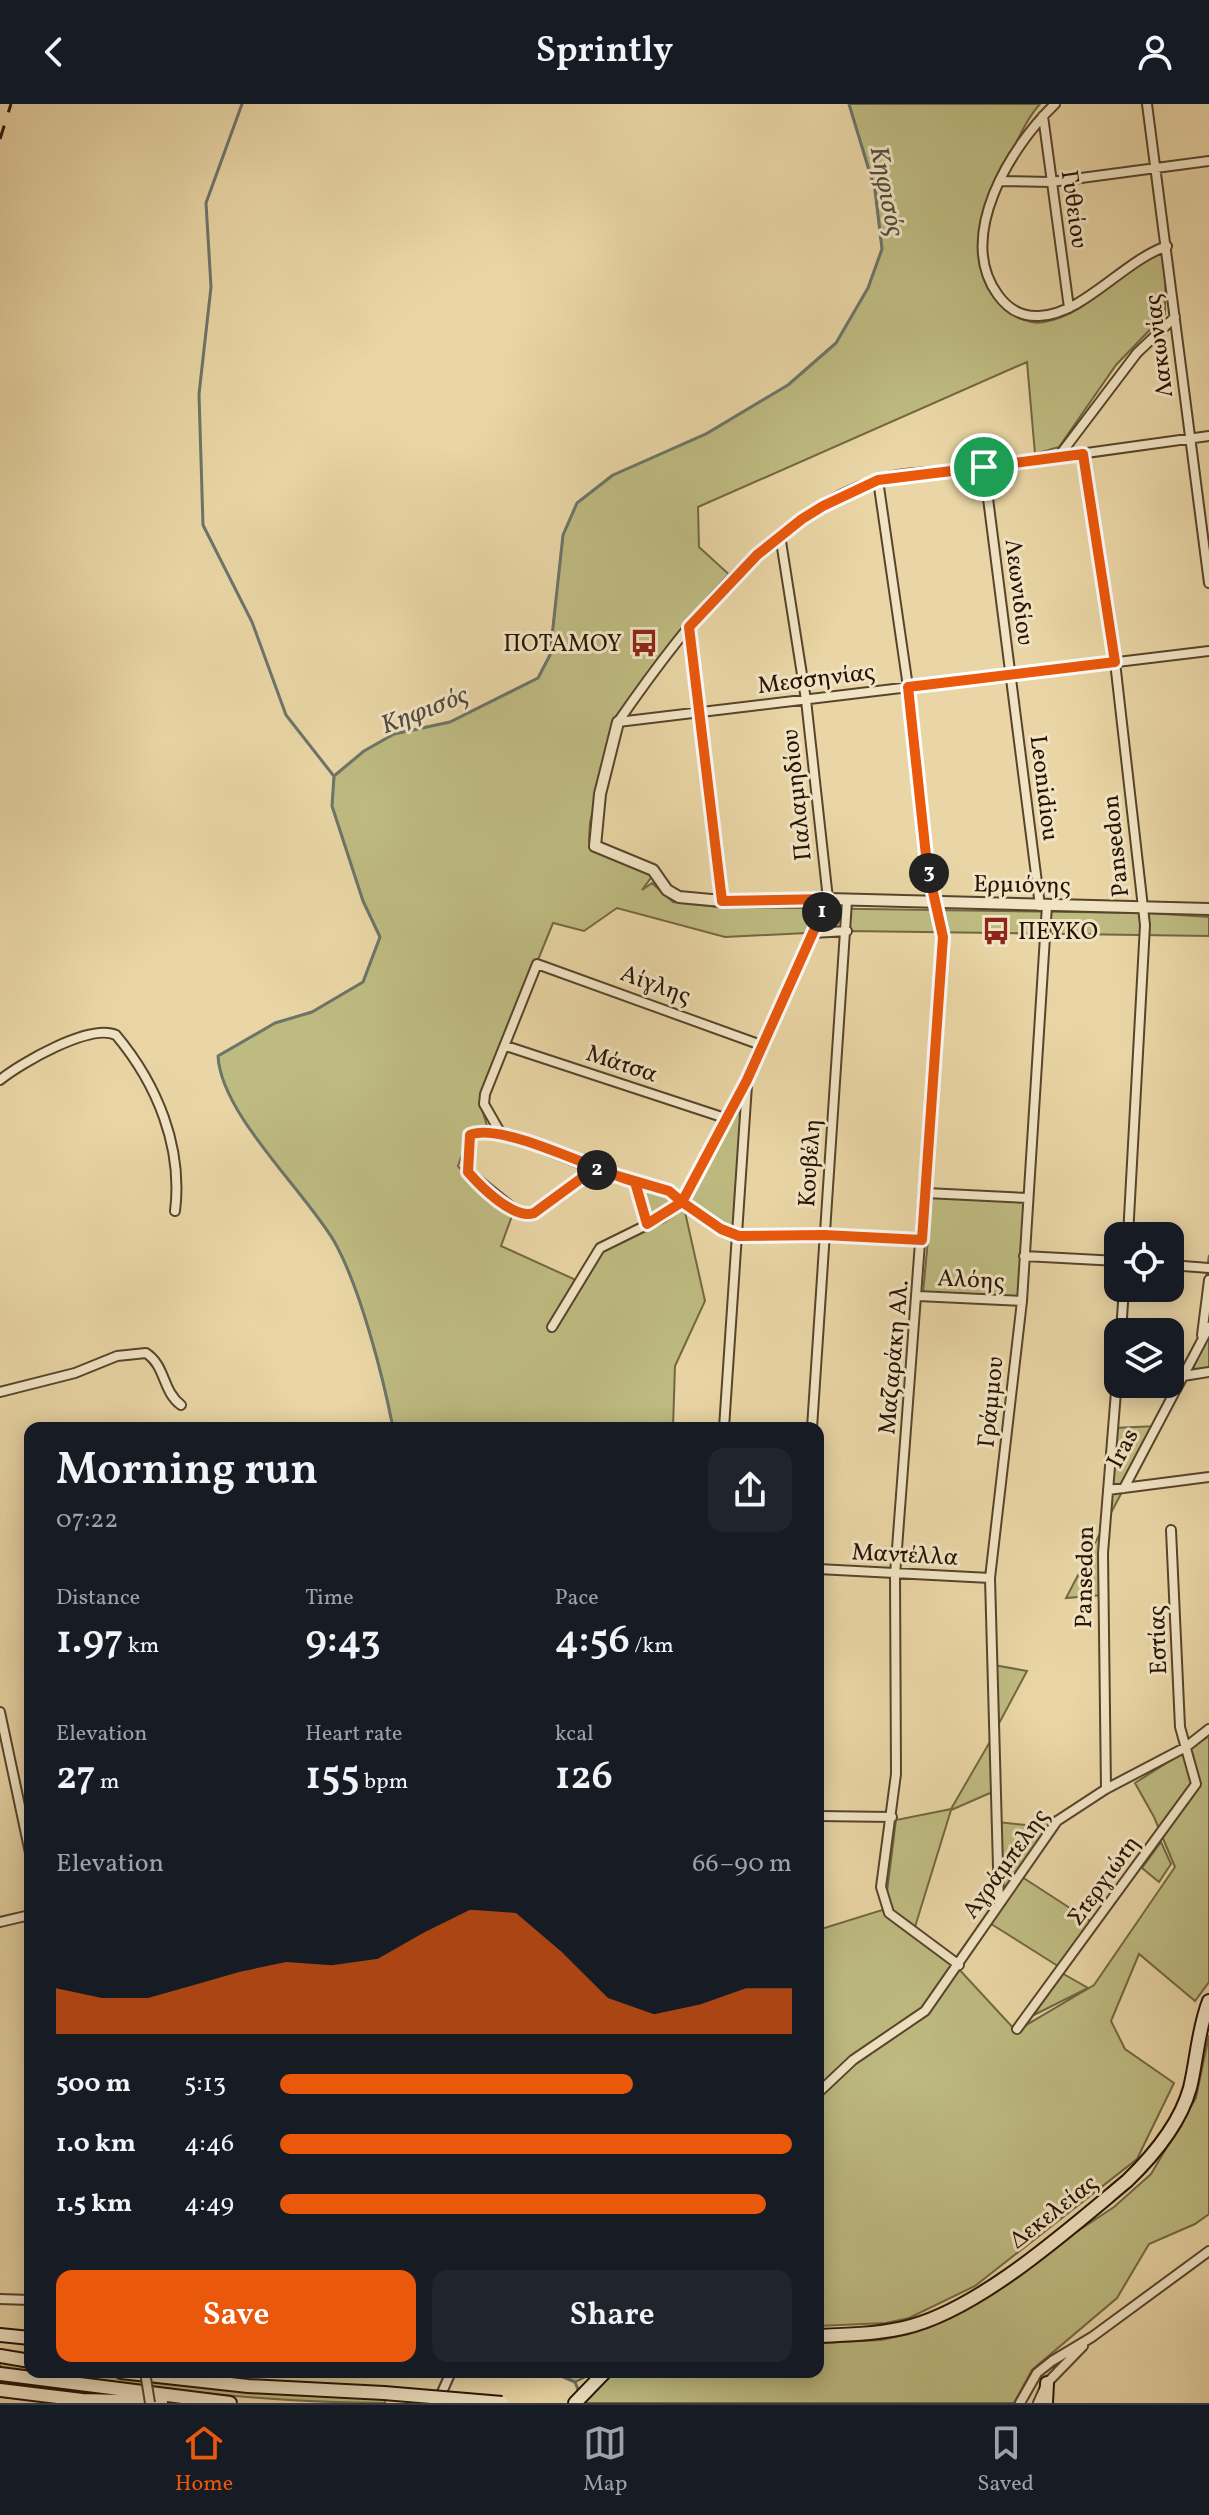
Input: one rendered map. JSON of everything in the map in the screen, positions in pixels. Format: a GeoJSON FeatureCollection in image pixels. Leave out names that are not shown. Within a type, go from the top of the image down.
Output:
{"type":"FeatureCollection","features":[{"type":"Feature","properties":{"kind":"main road","name":"Δεκελείας"},"geometry":{"type":"LineString","coordinates":[[824,2335],[905,2328],[945,2312],[1004,2277],[1127,2181],[1144,2164],[1180,2113],[1190,2088],[1209,2001]]}},
{"type":"Feature","properties":{"kind":"main road"},"geometry":{"type":"LineString","coordinates":[[0,2335],[24,2337]]}},
{"type":"Feature","properties":{"kind":"main road"},"geometry":{"type":"LineString","coordinates":[[0,2356],[24,2360]]}},
{"type":"Feature","properties":{"kind":"main road"},"geometry":{"type":"LineString","coordinates":[[0,2374],[24,2377]]}},
{"type":"Feature","properties":{"kind":"main road"},"geometry":{"type":"LineString","coordinates":[[31,2378],[230,2403]]}},
{"type":"Feature","properties":{"kind":"main road"},"geometry":{"type":"LineString","coordinates":[[171,2378],[502,2403]]}},
{"type":"Feature","properties":{"kind":"main road"},"geometry":{"type":"LineString","coordinates":[[575,2403],[598,2378]]}},
{"type":"Feature","properties":{"kind":"main road"},"geometry":{"type":"LineString","coordinates":[[1046,2403],[1047,2383]]}},
{"type":"Feature","properties":{"kind":"main road"},"geometry":{"type":"LineString","coordinates":[[0,2390],[82,2400],[157,2402],[179,2397]]}},
{"type":"Feature","properties":{"kind":"street"},"geometry":{"type":"LineString","coordinates":[[1055,104],[1043,116],[1001,181],[982,225],[983,253],[991,284],[1005,304],[1019,314],[1036,317],[1069,308],[1144,256],[1167,246]]}},
{"type":"Feature","properties":{"kind":"street","name":"Λακωνίας"},"geometry":{"type":"LineString","coordinates":[[1147,104],[1209,583]]}},
{"type":"Feature","properties":{"kind":"street","name":"Γυθείου"},"geometry":{"type":"LineString","coordinates":[[1043,116],[1069,308]]}},
{"type":"Feature","properties":{"kind":"street"},"geometry":{"type":"LineString","coordinates":[[1001,181],[1051,182],[1209,161]]}},
{"type":"Feature","properties":{"kind":"street"},"geometry":{"type":"LineString","coordinates":[[1059,456],[1137,353],[1175,317]]}},
{"type":"Feature","properties":{"kind":"street"},"geometry":{"type":"LineString","coordinates":[[618,722],[689,627],[780,535],[823,506],[878,480],[1209,436]]}},
{"type":"Feature","properties":{"kind":"street","name":"Pansedon"},"geometry":{"type":"LineString","coordinates":[[1083,454],[1115,662],[1142,905],[1144,940],[1129,1222]]}},
{"type":"Feature","properties":{"kind":"street","name":"Λεωνιδίου"},"geometry":{"type":"LineString","coordinates":[[984,467],[1010,675]]}},
{"type":"Feature","properties":{"kind":"street","name":"Μαζαράκη Αλ."},"geometry":{"type":"LineString","coordinates":[[878,480],[908,687],[927,865],[943,937],[895,1575],[896,1774],[881,1887],[885,1907],[959,1965]]}},
{"type":"Feature","properties":{"kind":"street","name":"Παλαμηδίου"},"geometry":{"type":"LineString","coordinates":[[780,535],[806,700],[828,899]]}},
{"type":"Feature","properties":{"kind":"street"},"geometry":{"type":"LineString","coordinates":[[689,627],[722,901]]}},
{"type":"Feature","properties":{"kind":"street","name":"Μεσσηνίας"},"geometry":{"type":"LineString","coordinates":[[618,722],[1209,651]]}},
{"type":"Feature","properties":{"kind":"street","name":"Leonidiou"},"geometry":{"type":"LineString","coordinates":[[1010,675],[1043,906]]}},
{"type":"Feature","properties":{"kind":"street","name":"Ερμιόνης"},"geometry":{"type":"LineString","coordinates":[[618,722],[600,794],[595,846],[653,870],[671,893],[722,901],[828,899],[1209,909]]}},
{"type":"Feature","properties":{"kind":"street"},"geometry":{"type":"LineString","coordinates":[[552,1327],[600,1248],[682,1202],[747,1080],[828,899]]}},
{"type":"Feature","properties":{"kind":"street","name":"Κουβέλη"},"geometry":{"type":"LineString","coordinates":[[812,1422],[847,901]]}},
{"type":"Feature","properties":{"kind":"street","name":"Γράμμου"},"geometry":{"type":"LineString","coordinates":[[999,1903],[990,1578],[1022,1301],[1043,906]]}},
{"type":"Feature","properties":{"kind":"street"},"geometry":{"type":"LineString","coordinates":[[813,933],[847,931]]}},
{"type":"Feature","properties":{"kind":"street","name":"Αίγλης"},"geometry":{"type":"LineString","coordinates":[[506,1046],[537,964],[761,1045]]}},
{"type":"Feature","properties":{"kind":"street"},"geometry":{"type":"LineString","coordinates":[[0,1080],[27,1060],[51,1050],[92,1035],[110,1032],[116,1035],[152,1090],[175,1155],[179,1180],[175,1211]]}},
{"type":"Feature","properties":{"kind":"street"},"geometry":{"type":"LineString","coordinates":[[500,1132],[484,1100],[506,1046]]}},
{"type":"Feature","properties":{"kind":"street","name":"Μάτσα"},"geometry":{"type":"LineString","coordinates":[[506,1046],[725,1118]]}},
{"type":"Feature","properties":{"kind":"street"},"geometry":{"type":"LineString","coordinates":[[724,1422],[747,1080]]}},
{"type":"Feature","properties":{"kind":"street"},"geometry":{"type":"LineString","coordinates":[[594,1169],[534,1213],[522,1214],[468,1172],[470,1135],[479,1131],[500,1132],[594,1169],[669,1191],[721,1229],[739,1236],[824,1235],[922,1240]]}},
{"type":"Feature","properties":{"kind":"street"},"geometry":{"type":"LineString","coordinates":[[635,1182],[647,1224]]}},
{"type":"Feature","properties":{"kind":"street"},"geometry":{"type":"LineString","coordinates":[[926,1193],[1028,1198]]}},
{"type":"Feature","properties":{"kind":"street"},"geometry":{"type":"LineString","coordinates":[[1024,1256],[1104,1260]]}},
{"type":"Feature","properties":{"kind":"street"},"geometry":{"type":"LineString","coordinates":[[1184,1266],[1209,1268]]}},
{"type":"Feature","properties":{"kind":"street","name":"Iras"},"geometry":{"type":"LineString","coordinates":[[1201,1342],[1209,1280]]}},
{"type":"Feature","properties":{"kind":"street","name":"Αλόης"},"geometry":{"type":"LineString","coordinates":[[918,1296],[1022,1301]]}},
{"type":"Feature","properties":{"kind":"street","name":"Iras"},"geometry":{"type":"LineString","coordinates":[[1184,1374],[1209,1327]]}},
{"type":"Feature","properties":{"kind":"street"},"geometry":{"type":"LineString","coordinates":[[0,1392],[75,1373],[133,1352],[146,1353],[160,1367],[168,1391],[181,1405]]}},
{"type":"Feature","properties":{"kind":"street"},"geometry":{"type":"LineString","coordinates":[[1184,1376],[1209,1372]]}},
{"type":"Feature","properties":{"kind":"street","name":"Pansedon"},"geometry":{"type":"LineString","coordinates":[[1106,1789],[1103,1581],[1115,1398]]}},
{"type":"Feature","properties":{"kind":"street","name":"Iras"},"geometry":{"type":"LineString","coordinates":[[1124,1488],[1171,1398]]}},
{"type":"Feature","properties":{"kind":"street"},"geometry":{"type":"LineString","coordinates":[[1108,1490],[1209,1477]]}},
{"type":"Feature","properties":{"kind":"street","name":"Εστίας"},"geometry":{"type":"LineString","coordinates":[[1171,1530],[1179,1712],[1186,1747]]}},
{"type":"Feature","properties":{"kind":"street","name":"Μαντέλλα"},"geometry":{"type":"LineString","coordinates":[[824,1569],[990,1578]]}},
{"type":"Feature","properties":{"kind":"street"},"geometry":{"type":"LineString","coordinates":[[0,1712],[24,1811]]}},
{"type":"Feature","properties":{"kind":"street","name":"Αγράμπελης"},"geometry":{"type":"LineString","coordinates":[[824,2087],[853,2060],[916,2020],[938,1995],[1049,1829],[1072,1808],[1186,1747],[1209,1729]]}},
{"type":"Feature","properties":{"kind":"street","name":"Στεργιώτη"},"geometry":{"type":"LineString","coordinates":[[1017,2029],[1191,1794],[1196,1779],[1186,1747]]}},
{"type":"Feature","properties":{"kind":"street"},"geometry":{"type":"LineString","coordinates":[[824,1816],[892,1817]]}},
{"type":"Feature","properties":{"kind":"street"},"geometry":{"type":"LineString","coordinates":[[0,1922],[24,1916]]}},
{"type":"Feature","properties":{"kind":"street"},"geometry":{"type":"LineString","coordinates":[[1020,2403],[1037,2373],[1092,2337],[1209,2251]]}},
{"type":"Feature","properties":{"kind":"street"},"geometry":{"type":"LineString","coordinates":[[0,2299],[24,2300]]}},
{"type":"Feature","properties":{"kind":"street"},"geometry":{"type":"LineString","coordinates":[[1038,2403],[1047,2383],[1092,2337]]}},
{"type":"Feature","properties":{"kind":"street"},"geometry":{"type":"LineString","coordinates":[[146,2378],[150,2403]]}},
{"type":"Feature","properties":{"kind":"street"},"geometry":{"type":"LineString","coordinates":[[437,2403],[448,2378]]}},
{"type":"Feature","properties":{"kind":"shaded area"},"geometry":{"type":"Polygon","coordinates":[[[849,104],[1040,104],[1021,133],[985,210],[979,252],[982,272],[990,292],[1013,315],[1028,321],[1044,322],[1077,310],[1135,267],[1166,251],[1165,314],[1116,365],[1059,447],[1035,454],[1027,362],[698,507],[699,547],[733,578],[613,724],[590,823],[589,841],[593,851],[645,869],[653,875],[642,890],[652,883],[673,902],[719,907],[1149,913],[1209,917],[1209,936],[847,931],[725,937],[617,908],[584,931],[553,923],[480,1102],[487,1126],[469,1135],[458,1166],[476,1188],[513,1213],[501,1246],[578,1281],[605,1247],[656,1225],[673,1214],[681,1204],[647,1220],[638,1183],[682,1201],[745,1102],[739,1236],[683,1203],[705,1301],[675,1366],[673,1422],[392,1422],[370,1332],[344,1260],[320,1220],[266,1151],[233,1102],[218,1056],[275,1023],[312,1012],[363,982],[380,937],[363,901],[332,806],[334,776],[364,751],[394,734],[450,722],[538,678],[550,655],[563,535],[577,503],[613,475],[705,434],[788,385],[836,343],[868,288],[882,249],[875,190],[849,104]]]}},
{"type":"Feature","properties":{"kind":"shaded area"},"geometry":{"type":"Polygon","coordinates":[[[932,1197],[1028,1198],[1022,1301],[923,1293],[932,1197]]]}},
{"type":"Feature","properties":{"kind":"shaded area"},"geometry":{"type":"Polygon","coordinates":[[[1209,1255],[1209,1371],[1193,1374],[1209,1255]]]}},
{"type":"Feature","properties":{"kind":"shaded area"},"geometry":{"type":"Polygon","coordinates":[[[1157,1426],[1105,1524],[1113,1428],[1157,1426]]]}},
{"type":"Feature","properties":{"kind":"shaded area"},"geometry":{"type":"Polygon","coordinates":[[[1105,1524],[1103,1595],[1066,1598],[1105,1524]]]}},
{"type":"Feature","properties":{"kind":"shaded area"},"geometry":{"type":"Polygon","coordinates":[[[994,1665],[1027,1671],[996,1729],[994,1665]]]}},
{"type":"Feature","properties":{"kind":"shaded area"},"geometry":{"type":"Polygon","coordinates":[[[995,1733],[997,1790],[951,1810],[915,1927],[896,1914],[886,1900],[896,1820],[951,1809],[995,1733]]]}},
{"type":"Feature","properties":{"kind":"shaded area"},"geometry":{"type":"Polygon","coordinates":[[[1209,1736],[1209,1982],[1195,2001],[1139,1954],[1111,2021],[1125,2049],[1174,2083],[1137,2159],[975,2286],[909,2318],[886,2323],[824,2326],[824,1928],[882,1910],[957,1967],[1016,2031],[1094,1985],[1175,1867],[1154,1817],[1135,1783],[1209,1736]]]}},
{"type":"Feature","properties":{"kind":"shaded area"},"geometry":{"type":"Polygon","coordinates":[[[1066,1813],[1019,1875],[1093,1923],[1061,1968],[988,1922],[999,1903],[998,1822],[1026,1825],[1066,1813]]]}},
{"type":"Feature","properties":{"kind":"shaded area"},"geometry":{"type":"Polygon","coordinates":[[[1161,1842],[1171,1864],[1159,1882],[1142,1868],[1161,1842]]]}},
{"type":"Feature","properties":{"kind":"shaded area"},"geometry":{"type":"Polygon","coordinates":[[[1060,1972],[1088,1988],[1034,2015],[1060,1972]]]}},
{"type":"Feature","properties":{"kind":"shaded area"},"geometry":{"type":"Polygon","coordinates":[[[1209,2035],[1209,2214],[1195,2224],[1149,2244],[1117,2298],[1032,2370],[1014,2403],[578,2403],[605,2378],[824,2378],[824,2343],[881,2340],[909,2334],[949,2316],[1114,2207],[1151,2174],[1196,2098],[1209,2035]]]}},
{"type":"Feature","properties":{"kind":"shaded area"},"geometry":{"type":"Polygon","coordinates":[[[0,2362],[24,2365],[24,2371],[0,2368],[0,2362]]]}},
{"type":"Feature","properties":{"kind":"shaded area"},"geometry":{"type":"Polygon","coordinates":[[[76,2378],[126,2378],[249,2392],[385,2399],[385,2403],[288,2400],[76,2378]]]}},
{"type":"Feature","properties":{"kind":"waterway"},"geometry":{"type":"LineString","coordinates":[[242,104],[206,203],[211,287],[199,394],[203,525],[252,622],[286,715],[333,775]]}},
{"type":"Feature","properties":{"kind":"waterway","name":"Κηφισός"},"geometry":{"type":"LineString","coordinates":[[392,1422],[370,1332],[344,1260],[320,1220],[266,1151],[233,1102],[218,1056],[275,1023],[312,1012],[363,982],[380,937],[363,901],[332,806],[334,776],[364,751],[394,734],[450,722],[538,678],[550,655],[563,535],[577,503],[613,475],[706,434],[788,385],[836,343],[868,288],[882,249],[875,190],[849,104]]}},
{"type":"Feature","properties":{"kind":"waterway","name":"Κηφισός"},"geometry":{"type":"LineString","coordinates":[[566,2378],[575,2382],[579,2392]]}},
{"type":"Feature","properties":{"kind":"railway"},"geometry":{"type":"LineString","coordinates":[[0,139],[11,104]]}},
{"type":"Feature","properties":{"kind":"place","name":"ΠΟΤΑΜΟΥ"},"geometry":{"type":"Point","coordinates":[644,643]}},
{"type":"Feature","properties":{"kind":"place","name":"ΠΕΥΚΟ"},"geometry":{"type":"Point","coordinates":[996,931]}},
{"type":"Feature","properties":{"kind":"route"},"geometry":{"type":"LineString","coordinates":[[984,467],[878,480],[823,506],[757,555],[689,627],[722,901],[828,899],[747,1080],[682,1202],[669,1191],[594,1169],[534,1213],[525,1215],[515,1210],[468,1172],[470,1135],[479,1131],[500,1132],[594,1169],[635,1182],[647,1224],[663,1217],[682,1202],[721,1229],[739,1236],[824,1235],[922,1240],[943,937],[927,865],[908,687],[1115,662],[1083,454],[984,467]]}}]}
